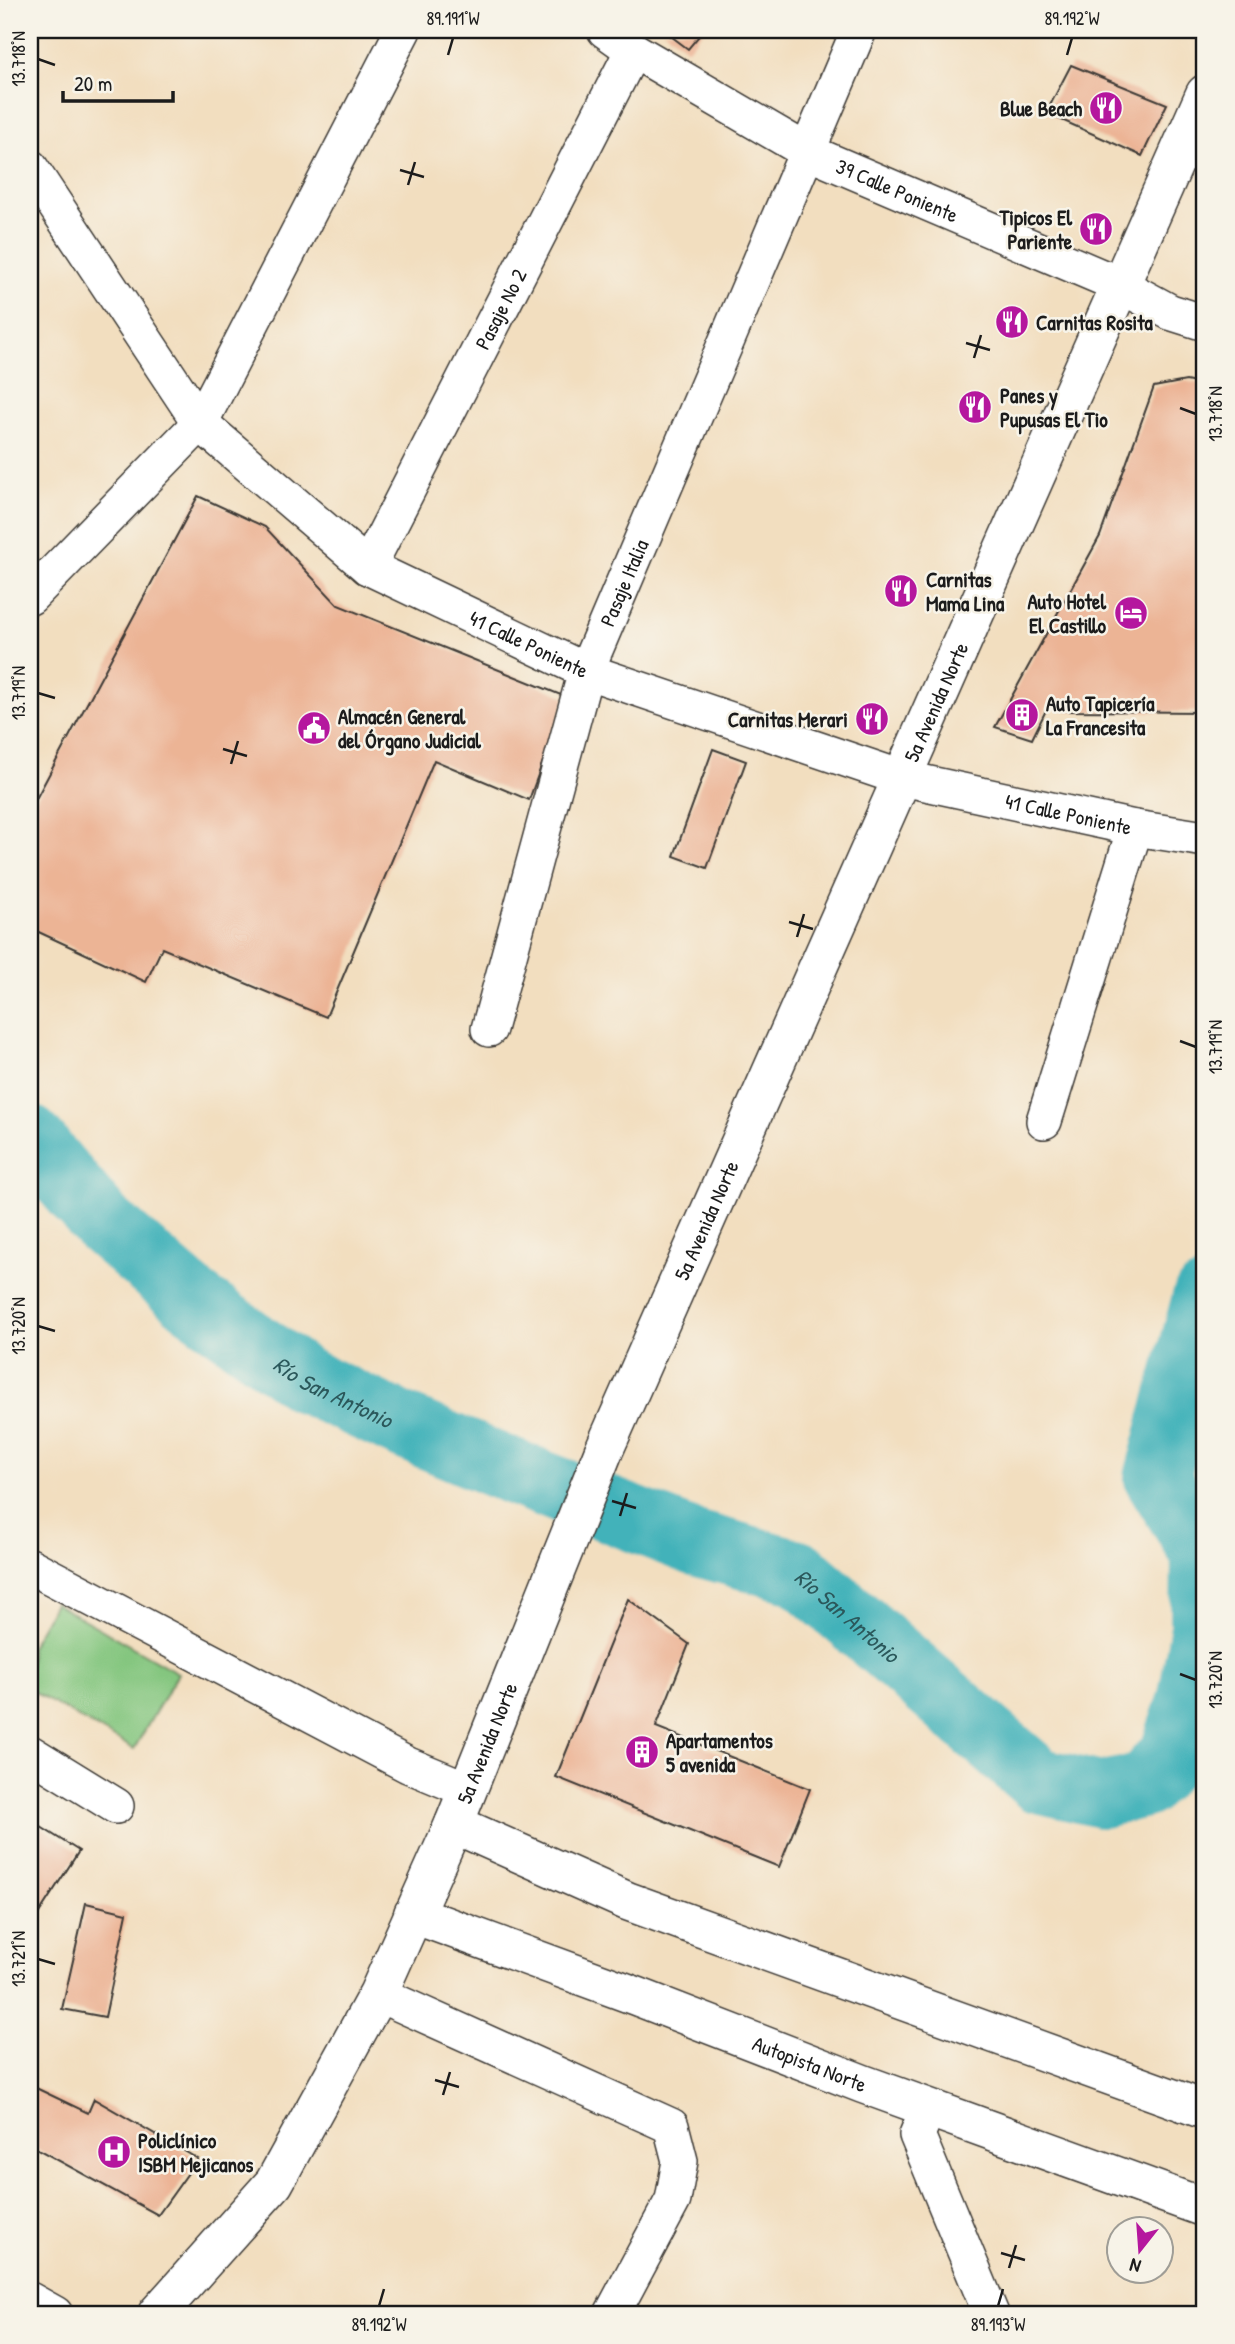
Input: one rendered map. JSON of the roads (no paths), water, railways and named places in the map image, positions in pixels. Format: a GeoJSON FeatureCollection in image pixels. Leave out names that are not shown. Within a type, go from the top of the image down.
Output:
{"type":"FeatureCollection","features":[{"type":"Feature","properties":{"kind":"main road","name":"5a Avenida Norte"},"geometry":{"type":"LineString","coordinates":[[157,2314],[274,2183],[379,1993],[454,1824],[604,1450],[1205,94]]}},
{"type":"Feature","properties":{"kind":"main road"},"geometry":{"type":"LineString","coordinates":[[454,1824],[627,1901],[1205,2110]]}},
{"type":"Feature","properties":{"kind":"main road","name":"Autopista Norte"},"geometry":{"type":"LineString","coordinates":[[413,1914],[928,2108],[1205,2208]]}},
{"type":"Feature","properties":{"kind":"street"},"geometry":{"type":"LineString","coordinates":[[30,597],[200,423],[403,30]]}},
{"type":"Feature","properties":{"kind":"street","name":"39 Calle Poniente"},"geometry":{"type":"LineString","coordinates":[[605,30],[634,50],[808,152],[1121,285],[1170,312],[1205,323]]}},
{"type":"Feature","properties":{"kind":"street","name":"Pasaje Italia"},"geometry":{"type":"LineString","coordinates":[[489,1029],[586,671],[859,30]]}},
{"type":"Feature","properties":{"kind":"street","name":"Pasaje No 2"},"geometry":{"type":"LineString","coordinates":[[368,567],[634,50]]}},
{"type":"Feature","properties":{"kind":"street","name":"41 Calle Poniente"},"geometry":{"type":"LineString","coordinates":[[30,166],[200,423],[368,567],[586,671],[902,779],[1135,828],[1205,839]]}},
{"type":"Feature","properties":{"kind":"street"},"geometry":{"type":"LineString","coordinates":[[1044,1121],[1135,828]]}},
{"type":"Feature","properties":{"kind":"street"},"geometry":{"type":"LineString","coordinates":[[30,1566],[408,1765],[466,1789]]}},
{"type":"Feature","properties":{"kind":"street"},"geometry":{"type":"LineString","coordinates":[[30,1753],[116,1806]]}},
{"type":"Feature","properties":{"kind":"street"},"geometry":{"type":"LineString","coordinates":[[379,1993],[671,2126],[680,2161],[673,2200],[611,2314]]}},
{"type":"Feature","properties":{"kind":"street"},"geometry":{"type":"LineString","coordinates":[[928,2108],[917,2135],[991,2314]]}},
{"type":"Feature","properties":{"kind":"street"},"geometry":{"type":"LineString","coordinates":[[30,2300],[55,2314]]}},
{"type":"Feature","properties":{"kind":"waterway","name":"Río San Antonio"},"geometry":{"type":"LineString","coordinates":[[30,1138],[100,1221],[192,1300],[304,1380],[503,1468],[695,1543],[798,1572],[1038,1780],[1101,1795],[1144,1785],[1172,1754],[1190,1701],[1203,1628],[1204,1554],[1157,1478],[1205,1298]]}},
{"type":"Feature","properties":{"kind":"place","name":"Blue Beach"},"geometry":{"type":"Point","coordinates":[1106,108]}},
{"type":"Feature","properties":{"kind":"place","name":"Tipicos El Pariente"},"geometry":{"type":"Point","coordinates":[1096,229]}},
{"type":"Feature","properties":{"kind":"place","name":"Carnitas Rosita"},"geometry":{"type":"Point","coordinates":[1012,322]}},
{"type":"Feature","properties":{"kind":"place","name":"Panes y Pupusas El Tio"},"geometry":{"type":"Point","coordinates":[975,407]}},
{"type":"Feature","properties":{"kind":"place","name":"Carnitas Mama Lina"},"geometry":{"type":"Point","coordinates":[901,591]}},
{"type":"Feature","properties":{"kind":"place","name":"Auto Hotel El Castillo"},"geometry":{"type":"Point","coordinates":[1131,613]}},
{"type":"Feature","properties":{"kind":"place","name":"Auto Tapicería La Francesita"},"geometry":{"type":"Point","coordinates":[1022,715]}},
{"type":"Feature","properties":{"kind":"place","name":"Carnitas Merari"},"geometry":{"type":"Point","coordinates":[872,719]}},
{"type":"Feature","properties":{"kind":"place","name":"Almacén General del Órgano Judicial"},"geometry":{"type":"Point","coordinates":[314,728]}},
{"type":"Feature","properties":{"kind":"place","name":"Apartamentos 5 avenida"},"geometry":{"type":"Point","coordinates":[642,1752]}},
{"type":"Feature","properties":{"kind":"place","name":"Policlínico ISBM Mejicanos"},"geometry":{"type":"Point","coordinates":[114,2152]}}]}
